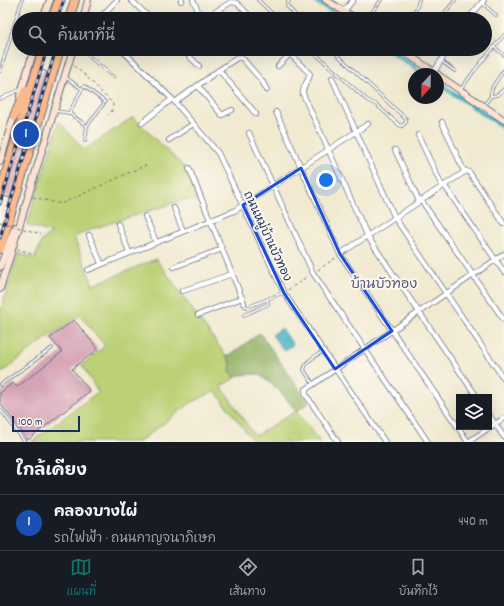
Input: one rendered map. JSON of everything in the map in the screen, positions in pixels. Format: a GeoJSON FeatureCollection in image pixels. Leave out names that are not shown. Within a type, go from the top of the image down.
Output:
{"type":"FeatureCollection","features":[{"type":"Feature","properties":{"kind":"highway"},"geometry":{"type":"LineString","coordinates":[[54,12],[58,0]]}},
{"type":"Feature","properties":{"kind":"highway"},"geometry":{"type":"LineString","coordinates":[[71,12],[75,0]]}},
{"type":"Feature","properties":{"kind":"highway"},"geometry":{"type":"LineString","coordinates":[[0,193],[41,56]]}},
{"type":"Feature","properties":{"kind":"highway"},"geometry":{"type":"LineString","coordinates":[[0,249],[58,56]]}},
{"type":"Feature","properties":{"kind":"highway"},"geometry":{"type":"LineString","coordinates":[[14,116],[39,61]]}},
{"type":"Feature","properties":{"kind":"main road"},"geometry":{"type":"LineString","coordinates":[[45,12],[49,0]]}},
{"type":"Feature","properties":{"kind":"main road"},"geometry":{"type":"LineString","coordinates":[[85,12],[88,0]]}},
{"type":"Feature","properties":{"kind":"main road"},"geometry":{"type":"LineString","coordinates":[[326,0],[344,11]]}},
{"type":"Feature","properties":{"kind":"main road"},"geometry":{"type":"LineString","coordinates":[[0,162],[32,56]]}},
{"type":"Feature","properties":{"kind":"main road"},"geometry":{"type":"LineString","coordinates":[[0,289],[71,56]]}},
{"type":"Feature","properties":{"kind":"main road"},"geometry":{"type":"LineString","coordinates":[[410,56],[427,68]]}},
{"type":"Feature","properties":{"kind":"main road"},"geometry":{"type":"LineString","coordinates":[[444,79],[504,120]]}},
{"type":"Feature","properties":{"kind":"main road"},"geometry":{"type":"LineString","coordinates":[[0,267],[29,193]]}},
{"type":"Feature","properties":{"kind":"street"},"geometry":{"type":"LineString","coordinates":[[105,12],[116,0]]}},
{"type":"Feature","properties":{"kind":"street"},"geometry":{"type":"LineString","coordinates":[[131,0],[144,12]]}},
{"type":"Feature","properties":{"kind":"street"},"geometry":{"type":"LineString","coordinates":[[193,0],[199,12]]}},
{"type":"Feature","properties":{"kind":"street"},"geometry":{"type":"LineString","coordinates":[[344,11],[352,0]]}},
{"type":"Feature","properties":{"kind":"street"},"geometry":{"type":"LineString","coordinates":[[473,12],[482,1]]}},
{"type":"Feature","properties":{"kind":"street"},"geometry":{"type":"LineString","coordinates":[[215,12],[231,2],[237,3],[247,12]]}},
{"type":"Feature","properties":{"kind":"street","name":"ถนนหมู่บ้านบัวทอง"},"geometry":{"type":"LineString","coordinates":[[128,56],[173,101],[218,154],[284,293],[385,442]]}},
{"type":"Feature","properties":{"kind":"street"},"geometry":{"type":"LineString","coordinates":[[189,56],[200,66]]}},
{"type":"Feature","properties":{"kind":"street"},"geometry":{"type":"LineString","coordinates":[[278,66],[288,56]]}},
{"type":"Feature","properties":{"kind":"street"},"geometry":{"type":"LineString","coordinates":[[292,56],[310,74],[303,89],[303,94],[368,237],[475,394]]}},
{"type":"Feature","properties":{"kind":"street"},"geometry":{"type":"LineString","coordinates":[[438,68],[444,56]]}},
{"type":"Feature","properties":{"kind":"street"},"geometry":{"type":"LineString","coordinates":[[142,123],[237,58],[242,58],[262,81],[267,90]]}},
{"type":"Feature","properties":{"kind":"street"},"geometry":{"type":"LineString","coordinates":[[219,70],[256,114]]}},
{"type":"Feature","properties":{"kind":"street"},"geometry":{"type":"LineString","coordinates":[[332,78],[395,218],[504,379]]}},
{"type":"Feature","properties":{"kind":"street"},"geometry":{"type":"LineString","coordinates":[[198,86],[222,115],[232,110]]}},
{"type":"Feature","properties":{"kind":"street"},"geometry":{"type":"LineString","coordinates":[[276,112],[340,254],[468,442],[504,418]]}},
{"type":"Feature","properties":{"kind":"street"},"geometry":{"type":"LineString","coordinates":[[442,122],[464,171]]}},
{"type":"Feature","properties":{"kind":"street"},"geometry":{"type":"LineString","coordinates":[[169,140],[193,124]]}},
{"type":"Feature","properties":{"kind":"street"},"geometry":{"type":"LineString","coordinates":[[88,270],[129,252],[234,211],[368,124]]}},
{"type":"Feature","properties":{"kind":"street"},"geometry":{"type":"LineString","coordinates":[[249,133],[313,273],[428,442]]}},
{"type":"Feature","properties":{"kind":"street"},"geometry":{"type":"LineString","coordinates":[[418,135],[443,186],[504,272]]}},
{"type":"Feature","properties":{"kind":"street"},"geometry":{"type":"LineString","coordinates":[[395,150],[420,200],[504,320]]}},
{"type":"Feature","properties":{"kind":"street"},"geometry":{"type":"LineString","coordinates":[[189,168],[243,301],[198,315]]}},
{"type":"Feature","properties":{"kind":"street"},"geometry":{"type":"LineString","coordinates":[[340,254],[368,237],[464,171],[470,172],[504,224]]}},
{"type":"Feature","properties":{"kind":"street"},"geometry":{"type":"LineString","coordinates":[[174,208],[183,231]]}},
{"type":"Feature","properties":{"kind":"street"},"geometry":{"type":"LineString","coordinates":[[145,216],[156,242]]}},
{"type":"Feature","properties":{"kind":"street"},"geometry":{"type":"LineString","coordinates":[[118,224],[129,252]]}},
{"type":"Feature","properties":{"kind":"street"},"geometry":{"type":"LineString","coordinates":[[89,235],[101,264]]}},
{"type":"Feature","properties":{"kind":"street"},"geometry":{"type":"LineString","coordinates":[[174,267],[222,249]]}},
{"type":"Feature","properties":{"kind":"street"},"geometry":{"type":"LineString","coordinates":[[338,442],[304,392],[313,384],[392,332],[504,254]]}},
{"type":"Feature","properties":{"kind":"street"},"geometry":{"type":"LineString","coordinates":[[182,291],[232,274]]}},
{"type":"Feature","properties":{"kind":"street"},"geometry":{"type":"LineString","coordinates":[[492,420],[504,437]]}},
{"type":"Feature","properties":{"kind":"lane"},"geometry":{"type":"LineString","coordinates":[[18,12],[22,0]]}},
{"type":"Feature","properties":{"kind":"lane"},"geometry":{"type":"LineString","coordinates":[[258,0],[271,12]]}},
{"type":"Feature","properties":{"kind":"lane"},"geometry":{"type":"LineString","coordinates":[[289,0],[287,6],[293,12]]}},
{"type":"Feature","properties":{"kind":"lane"},"geometry":{"type":"LineString","coordinates":[[372,12],[380,0]]}},
{"type":"Feature","properties":{"kind":"lane"},"geometry":{"type":"LineString","coordinates":[[414,12],[419,0]]}},
{"type":"Feature","properties":{"kind":"lane"},"geometry":{"type":"LineString","coordinates":[[446,12],[455,0]]}},
{"type":"Feature","properties":{"kind":"lane"},"geometry":{"type":"LineString","coordinates":[[482,1],[496,15]]}},
{"type":"Feature","properties":{"kind":"lane"},"geometry":{"type":"LineString","coordinates":[[0,70],[12,32]]}},
{"type":"Feature","properties":{"kind":"lane"},"geometry":{"type":"LineString","coordinates":[[492,50],[504,35]]}},
{"type":"Feature","properties":{"kind":"lane"},"geometry":{"type":"LineString","coordinates":[[494,47],[504,55]]}},
{"type":"Feature","properties":{"kind":"lane"},"geometry":{"type":"LineString","coordinates":[[89,56],[113,78]]}},
{"type":"Feature","properties":{"kind":"lane"},"geometry":{"type":"LineString","coordinates":[[318,56],[367,100],[377,105],[402,126],[406,122],[406,118],[339,56]]}},
{"type":"Feature","properties":{"kind":"lane"},"geometry":{"type":"LineString","coordinates":[[461,90],[487,56]]}},
{"type":"Feature","properties":{"kind":"lane"},"geometry":{"type":"LineString","coordinates":[[441,61],[455,71]]}},
{"type":"Feature","properties":{"kind":"lane"},"geometry":{"type":"LineString","coordinates":[[483,106],[491,96],[493,86],[504,70]]}},
{"type":"Feature","properties":{"kind":"lane"},"geometry":{"type":"LineString","coordinates":[[64,76],[82,89]]}},
{"type":"Feature","properties":{"kind":"lane"},"geometry":{"type":"LineString","coordinates":[[69,113],[84,86],[104,102],[87,126],[85,141]]}},
{"type":"Feature","properties":{"kind":"lane"},"geometry":{"type":"LineString","coordinates":[[0,99],[22,88]]}},
{"type":"Feature","properties":{"kind":"lane"},"geometry":{"type":"LineString","coordinates":[[491,96],[497,95],[504,89]]}},
{"type":"Feature","properties":{"kind":"lane"},"geometry":{"type":"LineString","coordinates":[[54,111],[69,113],[87,126]]}},
{"type":"Feature","properties":{"kind":"lane"},"geometry":{"type":"LineString","coordinates":[[243,301],[245,306],[248,307],[284,293]]}},
{"type":"Feature","properties":{"kind":"lane"},"geometry":{"type":"LineString","coordinates":[[244,315],[268,304],[267,300]]}},
{"type":"Feature","properties":{"kind":"lane"},"geometry":{"type":"LineString","coordinates":[[0,385],[52,348]]}},
{"type":"Feature","properties":{"kind":"lane"},"geometry":{"type":"LineString","coordinates":[[313,384],[304,370],[305,365],[308,361],[323,351]]}},
{"type":"Feature","properties":{"kind":"lane"},"geometry":{"type":"LineString","coordinates":[[0,409],[25,442]]}},
{"type":"Feature","properties":{"kind":"path"},"geometry":{"type":"LineString","coordinates":[[69,62],[85,75],[113,104],[112,111],[108,115]]}},
{"type":"Feature","properties":{"kind":"path"},"geometry":{"type":"LineString","coordinates":[[29,193],[61,204],[146,165]]}},
{"type":"Feature","properties":{"kind":"path"},"geometry":{"type":"LineString","coordinates":[[0,222],[41,234]]}},
{"type":"Feature","properties":{"kind":"path"},"geometry":{"type":"LineString","coordinates":[[12,248],[35,254]]}},
{"type":"Feature","properties":{"kind":"highlighted area"},"geometry":{"type":"Polygon","coordinates":[[[301,168],[340,254],[392,331],[335,369],[284,293],[243,205],[301,168]]]}},
{"type":"Feature","properties":{"kind":"green space"},"geometry":{"type":"Polygon","coordinates":[[[133,117],[185,168],[199,200],[184,200],[92,229],[74,237],[93,285],[156,259],[231,363],[230,371],[235,378],[221,386],[255,436],[296,411],[320,442],[254,442],[215,391],[192,402],[139,442],[31,442],[98,392],[82,365],[105,346],[80,315],[37,345],[0,374],[0,312],[18,253],[35,258],[42,240],[52,233],[27,225],[59,121],[84,150],[133,117]]]}},
{"type":"Feature","properties":{"kind":"green space"},"geometry":{"type":"Polygon","coordinates":[[[260,333],[309,403],[296,411],[278,389],[258,374],[240,375],[235,378],[230,371],[231,363],[227,357],[260,333]]]}},
{"type":"Feature","properties":{"kind":"water"},"geometry":{"type":"Polygon","coordinates":[[[282,328],[293,345],[284,351],[272,335],[282,328]]]}},
{"type":"Feature","properties":{"kind":"building"},"geometry":{"type":"Polygon","coordinates":[[[42,70],[47,72],[10,198],[4,196],[42,70]]]}},
{"type":"Feature","properties":{"kind":"building"},"geometry":{"type":"Polygon","coordinates":[[[74,320],[98,349],[72,369],[90,391],[28,440],[0,403],[0,393],[13,383],[17,387],[62,352],[50,338],[74,320]]]}},
{"type":"Feature","properties":{"kind":"waterway"},"geometry":{"type":"LineString","coordinates":[[314,0],[332,12]]}},
{"type":"Feature","properties":{"kind":"waterway"},"geometry":{"type":"LineString","coordinates":[[398,56],[416,68]]}},
{"type":"Feature","properties":{"kind":"waterway"},"geometry":{"type":"LineString","coordinates":[[444,87],[504,127]]}},
{"type":"Feature","properties":{"kind":"railway"},"geometry":{"type":"LineString","coordinates":[[60,12],[64,0]]}},
{"type":"Feature","properties":{"kind":"railway"},"geometry":{"type":"LineString","coordinates":[[0,204],[45,56]]}},
{"type":"Feature","properties":{"kind":"railway"},"geometry":{"type":"LineString","coordinates":[[0,238],[54,56]]}},
{"type":"Feature","properties":{"kind":"place","name":"คลองบางไผ่"},"geometry":{"type":"Point","coordinates":[26,134]}},
{"type":"Feature","properties":{"kind":"district","name":"บ้านบัวทอง"},"geometry":{"type":"Point","coordinates":[384,283]}}]}
